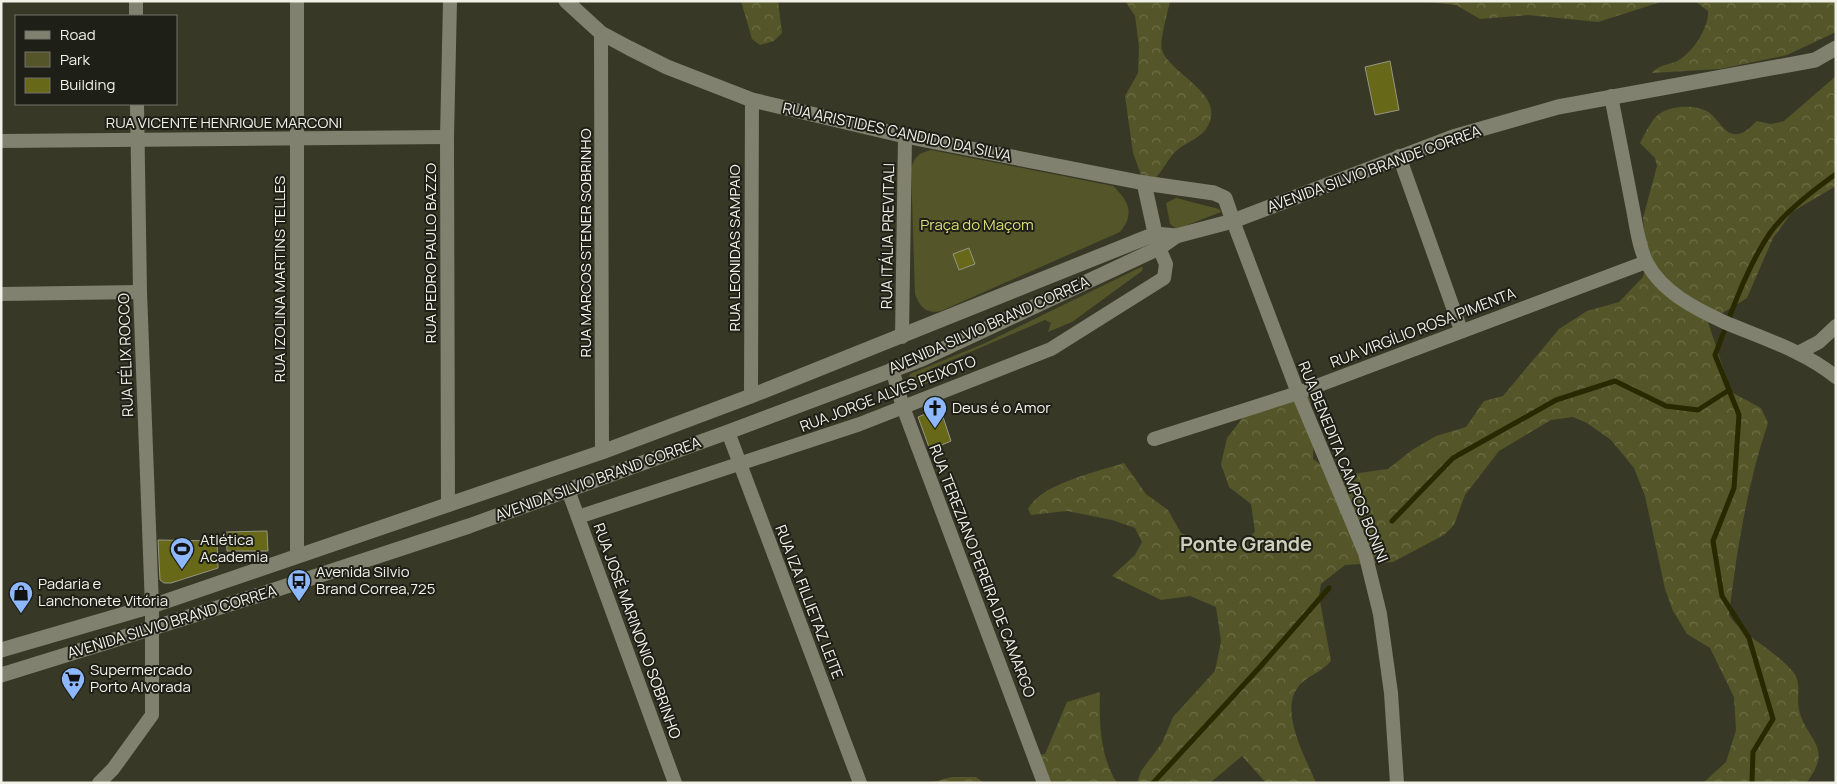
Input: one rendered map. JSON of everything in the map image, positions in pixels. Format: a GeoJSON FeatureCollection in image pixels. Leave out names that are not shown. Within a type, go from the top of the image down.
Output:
{"type":"FeatureCollection","features":[{"type":"Feature","properties":{"kind":"main road","name":"RUA ARISTIDES CANDIDO DA SILVA"},"geometry":{"type":"LineString","coordinates":[[566,1],[601,33],[667,67],[752,100],[905,136],[1144,183],[1214,193],[1225,198],[1233,221]]}},
{"type":"Feature","properties":{"kind":"main road","name":"AVENIDA SILVIO BRANDE CORREA"},"geometry":{"type":"LineString","coordinates":[[1157,241],[1233,221],[1453,137],[1550,110],[1611,96],[1815,60],[1836,48]]}},
{"type":"Feature","properties":{"kind":"main road"},"geometry":{"type":"LineString","coordinates":[[1144,183],[1157,241]]}},
{"type":"Feature","properties":{"kind":"main road","name":"AVENIDA SILVIO BRAND CORREA"},"geometry":{"type":"LineString","coordinates":[[1,650],[152,606],[602,452],[751,396],[902,336],[1157,241]]}},
{"type":"Feature","properties":{"kind":"main road","name":"AVENIDA SILVIO BRAND CORREA"},"geometry":{"type":"LineString","coordinates":[[1,675],[152,629],[469,526],[728,432],[922,359],[1157,241]]}},
{"type":"Feature","properties":{"kind":"street"},"geometry":{"type":"LineString","coordinates":[[136,1],[136,15]]}},
{"type":"Feature","properties":{"kind":"street","name":"RUA IZOLINA MARTINS TELLES"},"geometry":{"type":"LineString","coordinates":[[297,1],[297,556]]}},
{"type":"Feature","properties":{"kind":"street","name":"RUA PEDRO PAULO BAZZO"},"geometry":{"type":"LineString","coordinates":[[448,506],[450,1]]}},
{"type":"Feature","properties":{"kind":"street","name":"RUA MARCOS STENER SOBRINHO"},"geometry":{"type":"LineString","coordinates":[[601,33],[602,452]]}},
{"type":"Feature","properties":{"kind":"street"},"geometry":{"type":"LineString","coordinates":[[1611,96],[1638,237],[1646,262],[1656,277],[1681,299],[1712,316],[1798,353],[1832,372]]}},
{"type":"Feature","properties":{"kind":"street","name":"RUA LEONIDAS SAMPAIO"},"geometry":{"type":"LineString","coordinates":[[751,396],[752,100]]}},
{"type":"Feature","properties":{"kind":"street","name":"RUA FÉLIX ROCCO"},"geometry":{"type":"LineString","coordinates":[[99,783],[113,769],[152,715],[152,606],[140,292],[136,105]]}},
{"type":"Feature","properties":{"kind":"street","name":"RUA ITÁLIA PREVITALI"},"geometry":{"type":"LineString","coordinates":[[902,336],[905,136]]}},
{"type":"Feature","properties":{"kind":"street","name":"RUA VICENTE HENRIQUE MARCONI"},"geometry":{"type":"LineString","coordinates":[[1,141],[448,137]]}},
{"type":"Feature","properties":{"kind":"street"},"geometry":{"type":"LineString","coordinates":[[1400,156],[1461,330]]}},
{"type":"Feature","properties":{"kind":"street","name":"RUA BENEDITA CAMPOS BONINI"},"geometry":{"type":"LineString","coordinates":[[1233,221],[1298,393],[1365,553],[1380,614],[1391,693],[1397,783]]}},
{"type":"Feature","properties":{"kind":"street","name":"RUA JORGE ALVES PEIXOTO"},"geometry":{"type":"LineString","coordinates":[[578,517],[860,424],[1051,349],[1164,278],[1166,264],[1157,241]]}},
{"type":"Feature","properties":{"kind":"street","name":"RUA VIRGÍLIO ROSA PIMENTA"},"geometry":{"type":"LineString","coordinates":[[1154,439],[1298,393],[1461,330],[1646,262]]}},
{"type":"Feature","properties":{"kind":"street"},"geometry":{"type":"LineString","coordinates":[[1,294],[140,292]]}},
{"type":"Feature","properties":{"kind":"street"},"geometry":{"type":"LineString","coordinates":[[1798,353],[1819,342],[1836,326]]}},
{"type":"Feature","properties":{"kind":"street","name":"RUA TEREZIANO PEREIRA DE CAMARGO"},"geometry":{"type":"LineString","coordinates":[[892,369],[903,407],[1044,783]]}},
{"type":"Feature","properties":{"kind":"street","name":"RUA IZA FILLIETAZ LEITE"},"geometry":{"type":"LineString","coordinates":[[728,432],[860,783]]}},
{"type":"Feature","properties":{"kind":"street","name":"RUA JOSÉ MARINONIO SOBRINHO"},"geometry":{"type":"LineString","coordinates":[[568,490],[675,783]]}},
{"type":"Feature","properties":{"kind":"green space"},"geometry":{"type":"Polygon","coordinates":[[[741,1],[778,1],[782,33],[774,41],[760,45],[752,39],[741,1]]]}},
{"type":"Feature","properties":{"kind":"green space"},"geometry":{"type":"Polygon","coordinates":[[[1125,1],[1170,1],[1163,33],[1162,50],[1175,68],[1203,94],[1210,104],[1212,115],[1205,130],[1175,152],[1158,175],[1145,186],[1133,153],[1125,96],[1138,73],[1139,47],[1135,16],[1125,1]]]}},
{"type":"Feature","properties":{"kind":"green space"},"geometry":{"type":"Polygon","coordinates":[[[1420,1],[1664,1],[1598,22],[1528,15],[1480,19],[1456,5],[1420,1]]]}},
{"type":"Feature","properties":{"kind":"green space"},"geometry":{"type":"Polygon","coordinates":[[[1695,1],[1836,1],[1836,32],[1787,55],[1720,69],[1652,73],[1658,68],[1676,62],[1685,56],[1700,38],[1706,24],[1708,11],[1695,1]]]}},
{"type":"Feature","properties":{"kind":"green space"},"geometry":{"type":"Polygon","coordinates":[[[1836,76],[1836,186],[1792,212],[1773,238],[1747,298],[1708,322],[1731,392],[1761,408],[1768,423],[1754,470],[1744,518],[1729,615],[1741,629],[1787,665],[1796,677],[1798,682],[1799,710],[1818,752],[1818,761],[1806,783],[1703,783],[1726,762],[1736,730],[1734,697],[1710,648],[1687,634],[1673,611],[1665,589],[1645,496],[1634,468],[1611,440],[1587,423],[1573,417],[1551,420],[1499,451],[1465,495],[1454,525],[1444,535],[1393,562],[1345,565],[1321,584],[1319,596],[1331,661],[1301,683],[1293,697],[1291,709],[1296,735],[1316,783],[1266,783],[1242,756],[1210,783],[1137,783],[1141,771],[1162,743],[1173,717],[1215,671],[1221,641],[1216,607],[1190,596],[1161,600],[1112,576],[1135,555],[1142,542],[1135,528],[1112,520],[1067,511],[1031,515],[1028,509],[1035,500],[1057,485],[1124,463],[1146,494],[1168,510],[1181,533],[1207,544],[1233,551],[1255,532],[1251,504],[1229,487],[1221,464],[1227,438],[1244,416],[1309,391],[1314,432],[1313,459],[1336,476],[1388,469],[1412,450],[1436,436],[1466,427],[1484,401],[1503,396],[1559,329],[1587,311],[1619,302],[1643,277],[1646,261],[1643,218],[1657,166],[1655,158],[1640,143],[1651,123],[1659,114],[1678,107],[1693,107],[1711,114],[1730,133],[1738,134],[1746,131],[1757,121],[1771,124],[1784,121],[1836,76]]]}},
{"type":"Feature","properties":{"kind":"green space","name":"Praça do Maçom"},"geometry":{"type":"Polygon","coordinates":[[[931,150],[1113,186],[1123,197],[1128,208],[1129,213],[1125,225],[1120,232],[941,311],[928,311],[919,303],[915,294],[911,168],[918,156],[923,152],[931,150]]]}},
{"type":"Feature","properties":{"kind":"green space"},"geometry":{"type":"Polygon","coordinates":[[[1176,198],[1219,209],[1221,212],[1177,229],[1170,224],[1166,203],[1176,198]]]}},
{"type":"Feature","properties":{"kind":"green space"},"geometry":{"type":"Polygon","coordinates":[[[1141,267],[1143,268],[1142,271],[1072,322],[1048,332],[1051,323],[1045,320],[931,369],[930,382],[916,388],[910,387],[907,381],[910,374],[983,344],[1141,267]]]}},
{"type":"Feature","properties":{"kind":"green space"},"geometry":{"type":"Polygon","coordinates":[[[1100,692],[1100,727],[1104,751],[1111,773],[1117,783],[1043,783],[1040,755],[1045,754],[1067,702],[1100,692]]]}},
{"type":"Feature","properties":{"kind":"green space"},"geometry":{"type":"Polygon","coordinates":[[[952,777],[976,777],[984,783],[929,783],[952,777]]]}},
{"type":"Feature","properties":{"kind":"building"},"geometry":{"type":"Polygon","coordinates":[[[1390,61],[1399,110],[1375,115],[1365,67],[1390,61]]]}},
{"type":"Feature","properties":{"kind":"building"},"geometry":{"type":"Polygon","coordinates":[[[969,248],[975,264],[959,270],[953,254],[969,248]]]}},
{"type":"Feature","properties":{"kind":"building","name":"Deus é o Amor"},"geometry":{"type":"Polygon","coordinates":[[[940,408],[951,441],[930,450],[918,417],[940,408]]]}},
{"type":"Feature","properties":{"kind":"building"},"geometry":{"type":"Polygon","coordinates":[[[267,531],[268,551],[227,551],[226,532],[267,531]]]}},
{"type":"Feature","properties":{"kind":"building"},"geometry":{"type":"Polygon","coordinates":[[[158,540],[217,541],[218,568],[171,583],[164,583],[160,580],[158,540]]]}},
{"type":"Feature","properties":{"kind":"waterway"},"geometry":{"type":"LineString","coordinates":[[1752,783],[1753,752],[1773,719],[1749,638],[1722,596],[1713,541],[1734,488],[1739,415],[1715,355],[1746,277],[1770,233],[1792,209],[1836,174]]}},
{"type":"Feature","properties":{"kind":"waterway"},"geometry":{"type":"LineString","coordinates":[[1392,521],[1453,458],[1556,400],[1615,381],[1666,406],[1698,410],[1729,390]]}},
{"type":"Feature","properties":{"kind":"waterway"},"geometry":{"type":"LineString","coordinates":[[1153,783],[1260,667],[1329,588]]}},
{"type":"Feature","properties":{"kind":"place","name":"Deus é o Amor"},"geometry":{"type":"Point","coordinates":[935,429]}},
{"type":"Feature","properties":{"kind":"place","name":"Atlética Academia"},"geometry":{"type":"Point","coordinates":[182,570]}},
{"type":"Feature","properties":{"kind":"place","name":"Avenida Silvio Brand Correa,725"},"geometry":{"type":"Point","coordinates":[299,602]}},
{"type":"Feature","properties":{"kind":"place","name":"Padaria e Lanchonete Vitória"},"geometry":{"type":"Point","coordinates":[21,614]}},
{"type":"Feature","properties":{"kind":"place","name":"Supermercado Porto Alvorada"},"geometry":{"type":"Point","coordinates":[73,700]}},
{"type":"Feature","properties":{"kind":"district","name":"Ponte Grande"},"geometry":{"type":"Point","coordinates":[1246,544]}}]}
